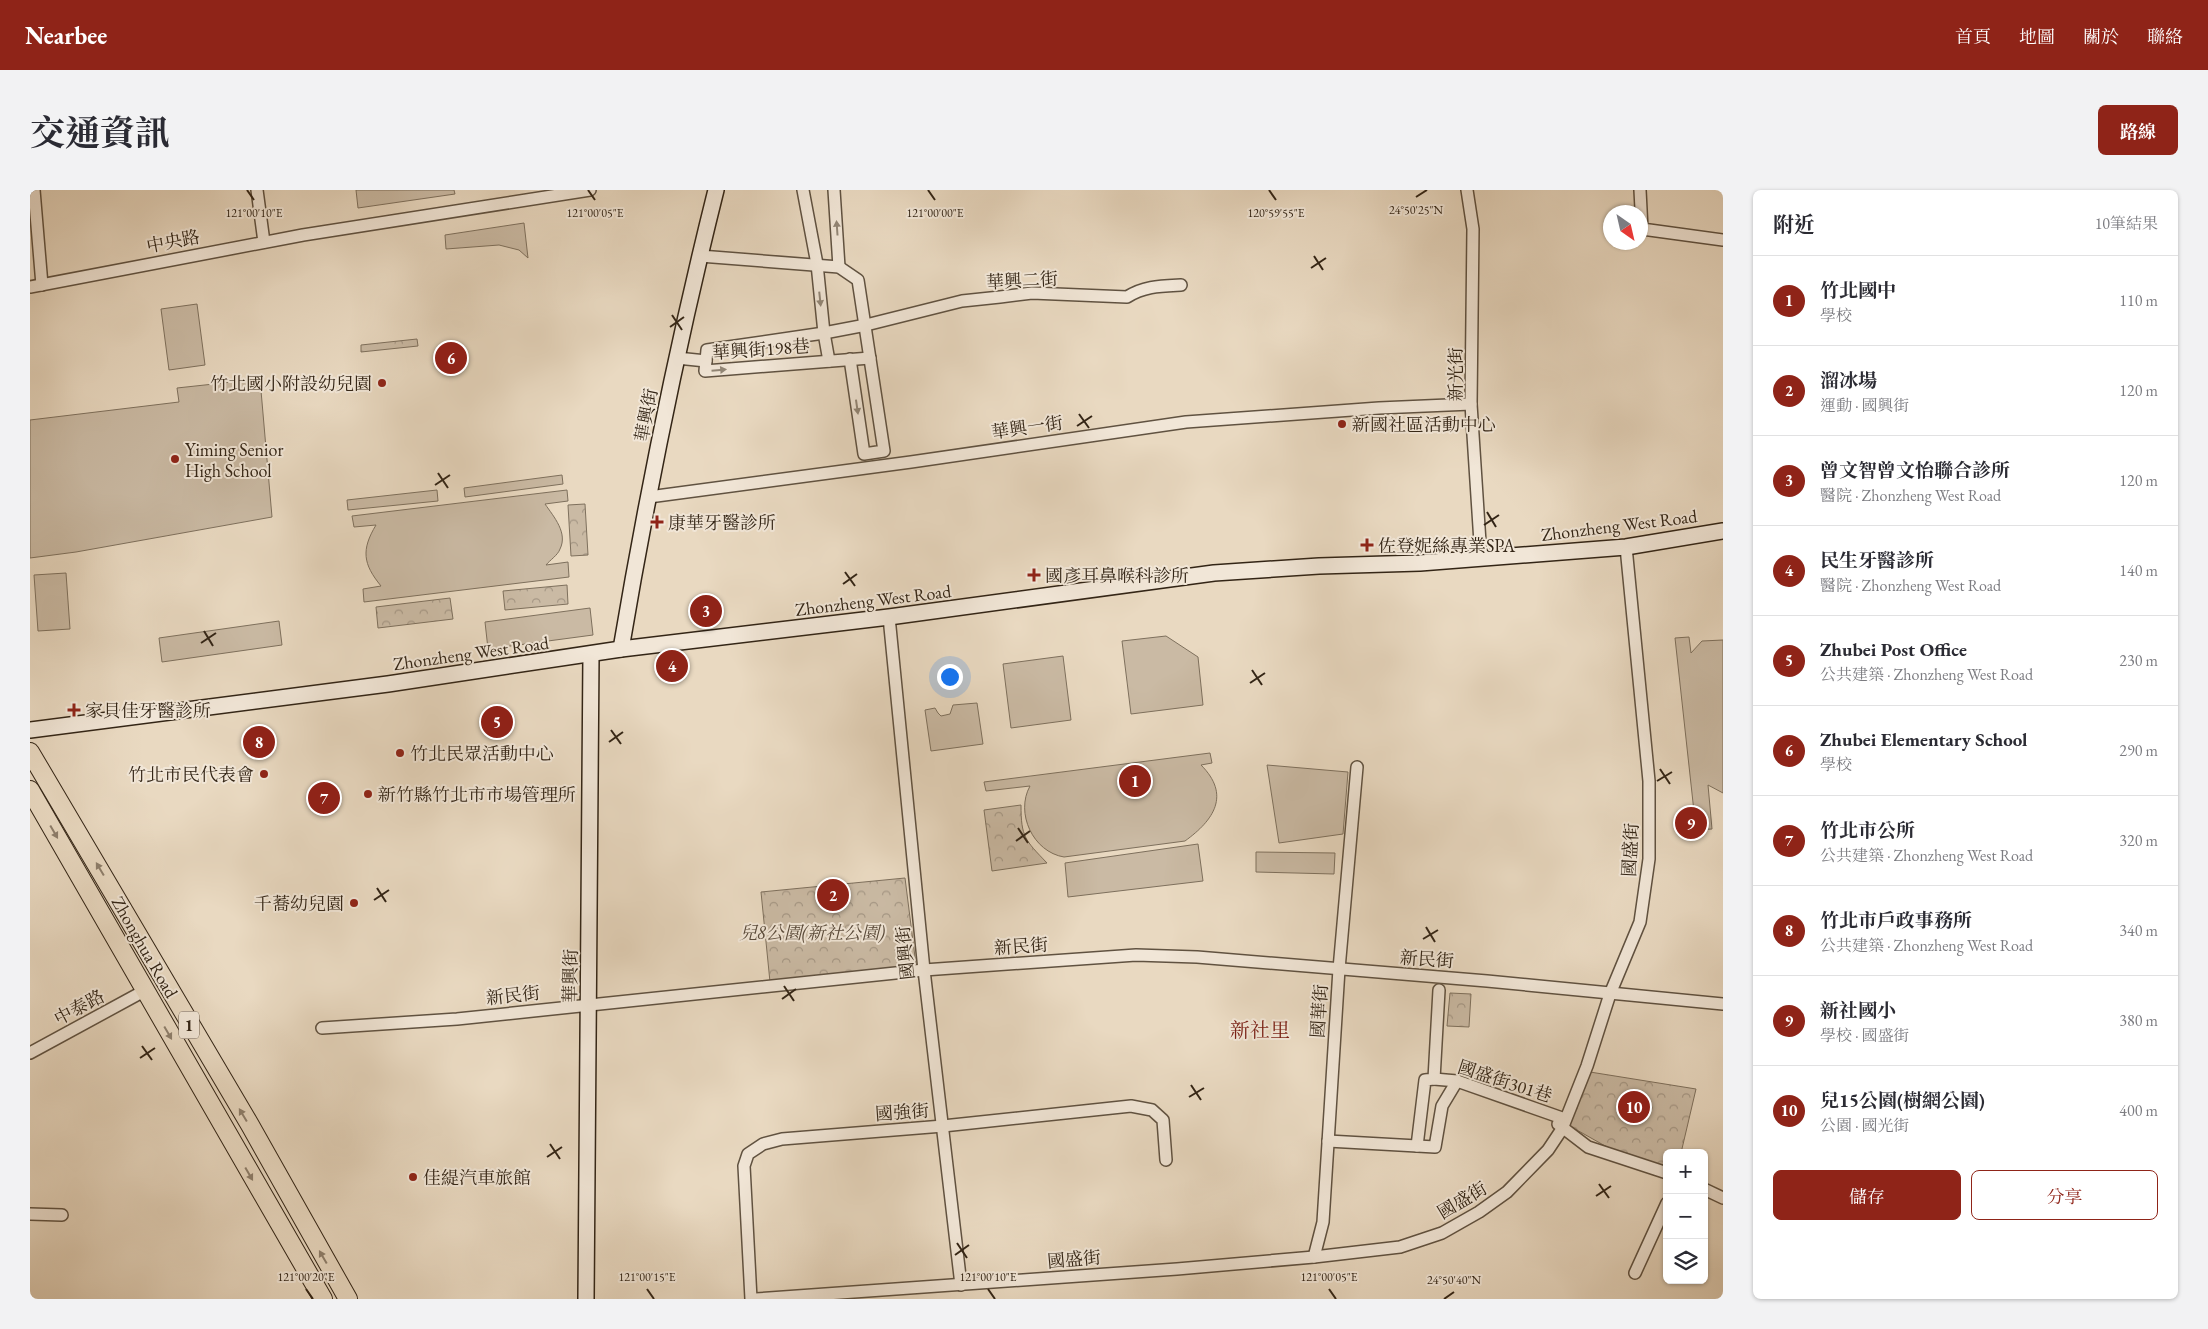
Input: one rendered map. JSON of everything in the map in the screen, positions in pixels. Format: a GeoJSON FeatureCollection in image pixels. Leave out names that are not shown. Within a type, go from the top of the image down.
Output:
{"type":"FeatureCollection","features":[{"type":"Feature","properties":{"kind":"main road","name":"華興街"},"geometry":{"type":"LineString","coordinates":[[621,649],[677,358],[716,190]]}},
{"type":"Feature","properties":{"kind":"main road","name":"Zhonzheng West Road"},"geometry":{"type":"LineString","coordinates":[[30,730],[388,684],[621,649],[889,617],[1214,573],[1320,566],[1420,563],[1626,547],[1723,531]]}},
{"type":"Feature","properties":{"kind":"main road","name":"華興街"},"geometry":{"type":"LineString","coordinates":[[586,1299],[591,654]]}},
{"type":"Feature","properties":{"kind":"main road","name":"Zhonghua Road"},"geometry":{"type":"LineString","coordinates":[[30,752],[250,1125],[348,1299]]}},
{"type":"Feature","properties":{"kind":"main road","name":"Zhonghua Road"},"geometry":{"type":"LineString","coordinates":[[30,790],[323,1299]]}},
{"type":"Feature","properties":{"kind":"street"},"geometry":{"type":"LineString","coordinates":[[34,190],[42,285]]}},
{"type":"Feature","properties":{"kind":"street"},"geometry":{"type":"LineString","coordinates":[[257,190],[264,242]]}},
{"type":"Feature","properties":{"kind":"street","name":"中央路"},"geometry":{"type":"LineString","coordinates":[[30,287],[264,242],[434,213],[590,190]]}},
{"type":"Feature","properties":{"kind":"street"},"geometry":{"type":"LineString","coordinates":[[803,190],[817,264],[824,333]]}},
{"type":"Feature","properties":{"kind":"street"},"geometry":{"type":"LineString","coordinates":[[834,190],[839,267]]}},
{"type":"Feature","properties":{"kind":"street","name":"新光街"},"geometry":{"type":"LineString","coordinates":[[1468,190],[1473,229],[1471,404],[1481,558]]}},
{"type":"Feature","properties":{"kind":"street"},"geometry":{"type":"LineString","coordinates":[[1640,190],[1642,229],[1723,240]]}},
{"type":"Feature","properties":{"kind":"street"},"geometry":{"type":"LineString","coordinates":[[700,256],[839,267],[858,280],[884,451],[864,454],[850,359]]}},
{"type":"Feature","properties":{"kind":"street","name":"華興二街"},"geometry":{"type":"LineString","coordinates":[[824,333],[866,326],[962,302],[1000,296],[1032,293],[1127,297],[1137,290],[1152,286],[1181,285]]}},
{"type":"Feature","properties":{"kind":"street","name":"華興街198巷"},"geometry":{"type":"LineString","coordinates":[[829,361],[824,333],[707,350],[705,371],[870,358]]}},
{"type":"Feature","properties":{"kind":"street","name":"華興街198巷"},"geometry":{"type":"LineString","coordinates":[[677,358],[706,361]]}},
{"type":"Feature","properties":{"kind":"street","name":"華興一街"},"geometry":{"type":"LineString","coordinates":[[649,496],[911,462],[1186,422],[1471,404]]}},
{"type":"Feature","properties":{"kind":"street","name":"國盛街"},"geometry":{"type":"LineString","coordinates":[[756,1299],[1314,1257],[1400,1247],[1442,1233],[1507,1192],[1548,1150],[1564,1124],[1587,1066],[1610,994],[1640,922],[1649,859],[1649,781],[1626,547]]}},
{"type":"Feature","properties":{"kind":"street","name":"國興街"},"geometry":{"type":"LineString","coordinates":[[889,617],[924,970],[961,1284]]}},
{"type":"Feature","properties":{"kind":"street","name":"國華街"},"geometry":{"type":"LineString","coordinates":[[1314,1257],[1323,1222],[1339,970],[1357,767]]}},
{"type":"Feature","properties":{"kind":"street","name":"新民街"},"geometry":{"type":"LineString","coordinates":[[322,1028],[457,1019],[924,970],[1136,955],[1206,958],[1487,981],[1723,1004]]}},
{"type":"Feature","properties":{"kind":"street"},"geometry":{"type":"LineString","coordinates":[[1417,1146],[1425,1080],[1434,1079],[1438,990]]}},
{"type":"Feature","properties":{"kind":"street","name":"中泰路"},"geometry":{"type":"LineString","coordinates":[[30,1053],[144,991]]}},
{"type":"Feature","properties":{"kind":"street","name":"國盛街301巷"},"geometry":{"type":"LineString","coordinates":[[1434,1079],[1457,1081],[1549,1114],[1564,1124]]}},
{"type":"Feature","properties":{"kind":"street"},"geometry":{"type":"LineString","coordinates":[[1328,1141],[1435,1147],[1442,1106],[1457,1081]]}},
{"type":"Feature","properties":{"kind":"street","name":"國強街"},"geometry":{"type":"LineString","coordinates":[[751,1299],[744,1166],[748,1154],[763,1144],[782,1139],[943,1126],[1131,1106],[1152,1110],[1163,1120],[1166,1160]]}},
{"type":"Feature","properties":{"kind":"street"},"geometry":{"type":"LineString","coordinates":[[1564,1124],[1588,1147],[1663,1172]]}},
{"type":"Feature","properties":{"kind":"street"},"geometry":{"type":"LineString","coordinates":[[1708,1191],[1723,1198]]}},
{"type":"Feature","properties":{"kind":"street"},"geometry":{"type":"LineString","coordinates":[[1635,1273],[1663,1213]]}},
{"type":"Feature","properties":{"kind":"street"},"geometry":{"type":"LineString","coordinates":[[30,1214],[62,1215]]}},
{"type":"Feature","properties":{"kind":"green space"},"geometry":{"type":"Polygon","coordinates":[[[356,190],[454,190],[455,194],[358,208],[356,190]]]}},
{"type":"Feature","properties":{"kind":"green space"},"geometry":{"type":"Polygon","coordinates":[[[524,223],[528,258],[519,250],[499,245],[446,249],[445,235],[524,223]]]}},
{"type":"Feature","properties":{"kind":"green space"},"geometry":{"type":"Polygon","coordinates":[[[197,304],[205,365],[169,370],[161,309],[197,304]]]}},
{"type":"Feature","properties":{"kind":"green space"},"geometry":{"type":"Polygon","coordinates":[[[417,339],[418,346],[361,352],[361,345],[417,339]]]}},
{"type":"Feature","properties":{"kind":"green space"},"geometry":{"type":"Polygon","coordinates":[[[260,379],[272,517],[76,552],[30,558],[30,420],[179,402],[177,388],[260,379]]]}},
{"type":"Feature","properties":{"kind":"green space"},"geometry":{"type":"Polygon","coordinates":[[[562,475],[563,484],[465,497],[464,488],[562,475]]]}},
{"type":"Feature","properties":{"kind":"green space"},"geometry":{"type":"Polygon","coordinates":[[[437,490],[438,501],[348,510],[347,500],[437,490]]]}},
{"type":"Feature","properties":{"kind":"green space"},"geometry":{"type":"Polygon","coordinates":[[[567,490],[568,501],[545,504],[559,525],[562,537],[559,551],[546,565],[568,562],[569,577],[364,602],[363,589],[381,586],[371,571],[366,557],[368,542],[376,525],[354,527],[352,516],[567,490]]]}},
{"type":"Feature","properties":{"kind":"green space"},"geometry":{"type":"Polygon","coordinates":[[[585,504],[588,555],[571,556],[568,505],[585,504]]]}},
{"type":"Feature","properties":{"kind":"green space"},"geometry":{"type":"Polygon","coordinates":[[[66,573],[70,629],[38,631],[34,575],[66,573]]]}},
{"type":"Feature","properties":{"kind":"green space"},"geometry":{"type":"Polygon","coordinates":[[[567,585],[568,604],[505,610],[503,591],[567,585]]]}},
{"type":"Feature","properties":{"kind":"green space"},"geometry":{"type":"Polygon","coordinates":[[[450,598],[453,619],[378,628],[376,607],[450,598]]]}},
{"type":"Feature","properties":{"kind":"green space"},"geometry":{"type":"Polygon","coordinates":[[[590,608],[593,635],[488,649],[485,622],[590,608]]]}},
{"type":"Feature","properties":{"kind":"green space"},"geometry":{"type":"Polygon","coordinates":[[[279,621],[282,645],[162,662],[159,638],[279,621]]]}},
{"type":"Feature","properties":{"kind":"green space"},"geometry":{"type":"Polygon","coordinates":[[[1166,636],[1198,657],[1203,705],[1131,714],[1122,641],[1166,636]]]}},
{"type":"Feature","properties":{"kind":"green space"},"geometry":{"type":"Polygon","coordinates":[[[1689,637],[1691,653],[1702,641],[1723,640],[1723,793],[1708,785],[1712,829],[1696,830],[1675,638],[1689,637]]]}},
{"type":"Feature","properties":{"kind":"green space"},"geometry":{"type":"Polygon","coordinates":[[[1063,656],[1071,720],[1011,728],[1003,664],[1063,656]]]}},
{"type":"Feature","properties":{"kind":"green space"},"geometry":{"type":"Polygon","coordinates":[[[977,703],[983,744],[931,751],[925,710],[935,708],[941,716],[950,714],[953,705],[977,703]]]}},
{"type":"Feature","properties":{"kind":"green space"},"geometry":{"type":"Polygon","coordinates":[[[1210,753],[1212,763],[1201,765],[1210,776],[1215,787],[1217,797],[1215,806],[1211,816],[1185,841],[1064,857],[1053,854],[1044,848],[1030,830],[1025,808],[1030,786],[986,791],[984,782],[1210,753]]]}},
{"type":"Feature","properties":{"kind":"green space"},"geometry":{"type":"Polygon","coordinates":[[[1267,765],[1348,772],[1343,834],[1279,843],[1267,765]]]}},
{"type":"Feature","properties":{"kind":"green space"},"geometry":{"type":"Polygon","coordinates":[[[1021,805],[1023,831],[1029,843],[1047,863],[992,871],[984,810],[1021,805]]]}},
{"type":"Feature","properties":{"kind":"green space"},"geometry":{"type":"Polygon","coordinates":[[[1198,844],[1203,881],[1068,897],[1065,863],[1198,844]]]}},
{"type":"Feature","properties":{"kind":"green space"},"geometry":{"type":"Polygon","coordinates":[[[1256,852],[1335,853],[1334,874],[1256,872],[1256,852]]]}},
{"type":"Feature","properties":{"kind":"green space","name":"兒8公園(新社公園)"},"geometry":{"type":"Polygon","coordinates":[[[905,878],[916,965],[770,982],[761,892],[905,878]]]}},
{"type":"Feature","properties":{"kind":"green space"},"geometry":{"type":"Polygon","coordinates":[[[1450,993],[1471,994],[1469,1027],[1447,1026],[1450,993]]]}},
{"type":"Feature","properties":{"kind":"green space"},"geometry":{"type":"Polygon","coordinates":[[[1590,1072],[1696,1089],[1682,1149],[1663,1149],[1663,1166],[1607,1147],[1568,1125],[1590,1072]]]}},
{"type":"Feature","properties":{"kind":"place","name":"Zhubei Elementary School"},"geometry":{"type":"Point","coordinates":[451,358]}},
{"type":"Feature","properties":{"kind":"place","name":"竹北國小附設幼兒園"},"geometry":{"type":"Point","coordinates":[382,383]}},
{"type":"Feature","properties":{"kind":"place","name":"新國社區活動中心"},"geometry":{"type":"Point","coordinates":[1342,424]}},
{"type":"Feature","properties":{"kind":"place","name":"Yiming Senior High School"},"geometry":{"type":"Point","coordinates":[175,459]}},
{"type":"Feature","properties":{"kind":"place","name":"康華牙醫診所"},"geometry":{"type":"Point","coordinates":[657,522]}},
{"type":"Feature","properties":{"kind":"place","name":"佐登妮絲專業SPA"},"geometry":{"type":"Point","coordinates":[1367,545]}},
{"type":"Feature","properties":{"kind":"place","name":"國彥耳鼻喉科診所"},"geometry":{"type":"Point","coordinates":[1034,575]}},
{"type":"Feature","properties":{"kind":"place","name":"曾文智曾文怡聯合診所"},"geometry":{"type":"Point","coordinates":[706,611]}},
{"type":"Feature","properties":{"kind":"place","name":"民生牙醫診所"},"geometry":{"type":"Point","coordinates":[672,666]}},
{"type":"Feature","properties":{"kind":"place","name":"家貝佳牙醫診所"},"geometry":{"type":"Point","coordinates":[74,710]}},
{"type":"Feature","properties":{"kind":"place","name":"Zhubei Post Office"},"geometry":{"type":"Point","coordinates":[497,722]}},
{"type":"Feature","properties":{"kind":"place","name":"竹北市戶政事務所"},"geometry":{"type":"Point","coordinates":[259,742]}},
{"type":"Feature","properties":{"kind":"place","name":"竹北民眾活動中心"},"geometry":{"type":"Point","coordinates":[400,753]}},
{"type":"Feature","properties":{"kind":"place","name":"竹北市民代表會"},"geometry":{"type":"Point","coordinates":[264,774]}},
{"type":"Feature","properties":{"kind":"place","name":"竹北國中"},"geometry":{"type":"Point","coordinates":[1135,781]}},
{"type":"Feature","properties":{"kind":"place","name":"新竹縣竹北市市場管理所"},"geometry":{"type":"Point","coordinates":[368,794]}},
{"type":"Feature","properties":{"kind":"place","name":"竹北市公所"},"geometry":{"type":"Point","coordinates":[324,798]}},
{"type":"Feature","properties":{"kind":"place","name":"新社國小"},"geometry":{"type":"Point","coordinates":[1691,823]}},
{"type":"Feature","properties":{"kind":"place","name":"溜冰場"},"geometry":{"type":"Point","coordinates":[833,895]}},
{"type":"Feature","properties":{"kind":"place","name":"千蕎幼兒園"},"geometry":{"type":"Point","coordinates":[354,903]}},
{"type":"Feature","properties":{"kind":"place","name":"兒15公園(樹網公園)"},"geometry":{"type":"Point","coordinates":[1634,1107]}},
{"type":"Feature","properties":{"kind":"place","name":"佳緹汽車旅館"},"geometry":{"type":"Point","coordinates":[413,1177]}},
{"type":"Feature","properties":{"kind":"district","name":"新社里"},"geometry":{"type":"Point","coordinates":[1260,1030]}}]}
